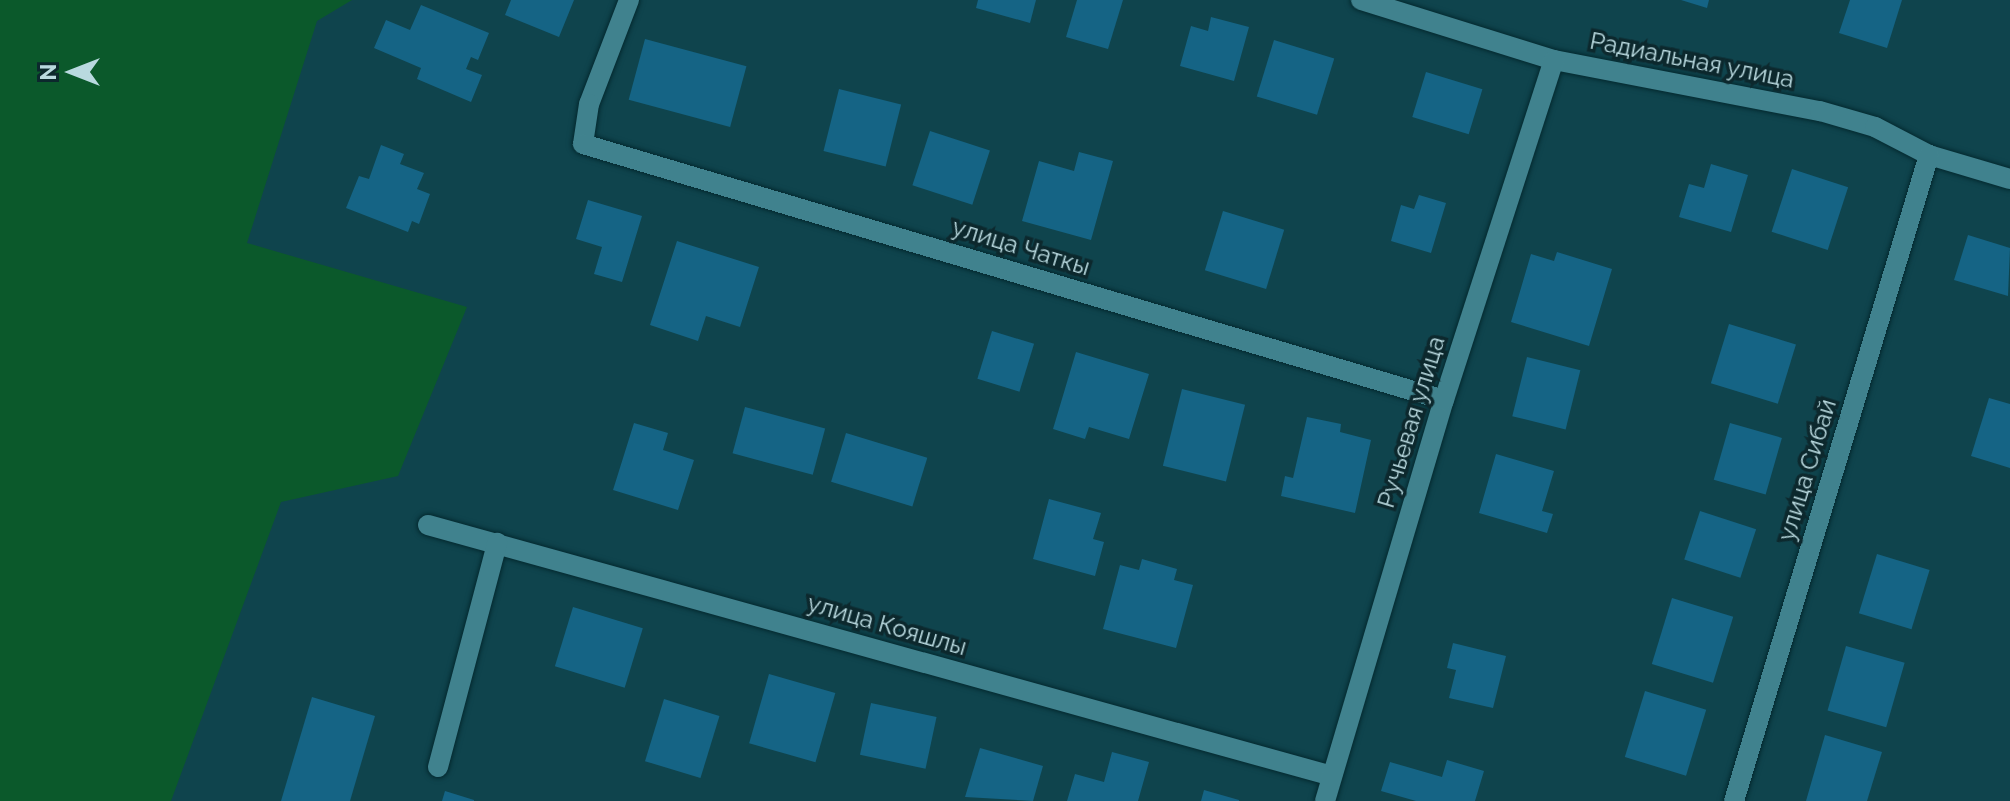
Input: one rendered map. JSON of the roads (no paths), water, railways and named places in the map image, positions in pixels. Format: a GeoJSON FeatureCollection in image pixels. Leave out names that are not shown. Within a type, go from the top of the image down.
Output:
{"type":"FeatureCollection","features":[{"type":"Feature","properties":{"kind":"street","name":"улица Чаткы"},"geometry":{"type":"LineString","coordinates":[[629,0],[589,104],[583,144],[1444,400]]}},
{"type":"Feature","properties":{"kind":"street","name":"Радиальная улица"},"geometry":{"type":"LineString","coordinates":[[1361,0],[1554,60],[1820,111],[1875,127],[1929,155],[2010,179]]}},
{"type":"Feature","properties":{"kind":"street","name":"Ручьевая улица"},"geometry":{"type":"LineString","coordinates":[[1325,801],[1444,400],[1554,60]]}},
{"type":"Feature","properties":{"kind":"street","name":"улица Сибай"},"geometry":{"type":"LineString","coordinates":[[1734,801],[1929,155]]}},
{"type":"Feature","properties":{"kind":"street","name":"улица Кояшлы"},"geometry":{"type":"LineString","coordinates":[[428,525],[1332,776]]}},
{"type":"Feature","properties":{"kind":"street"},"geometry":{"type":"LineString","coordinates":[[438,767],[497,543]]}}]}
